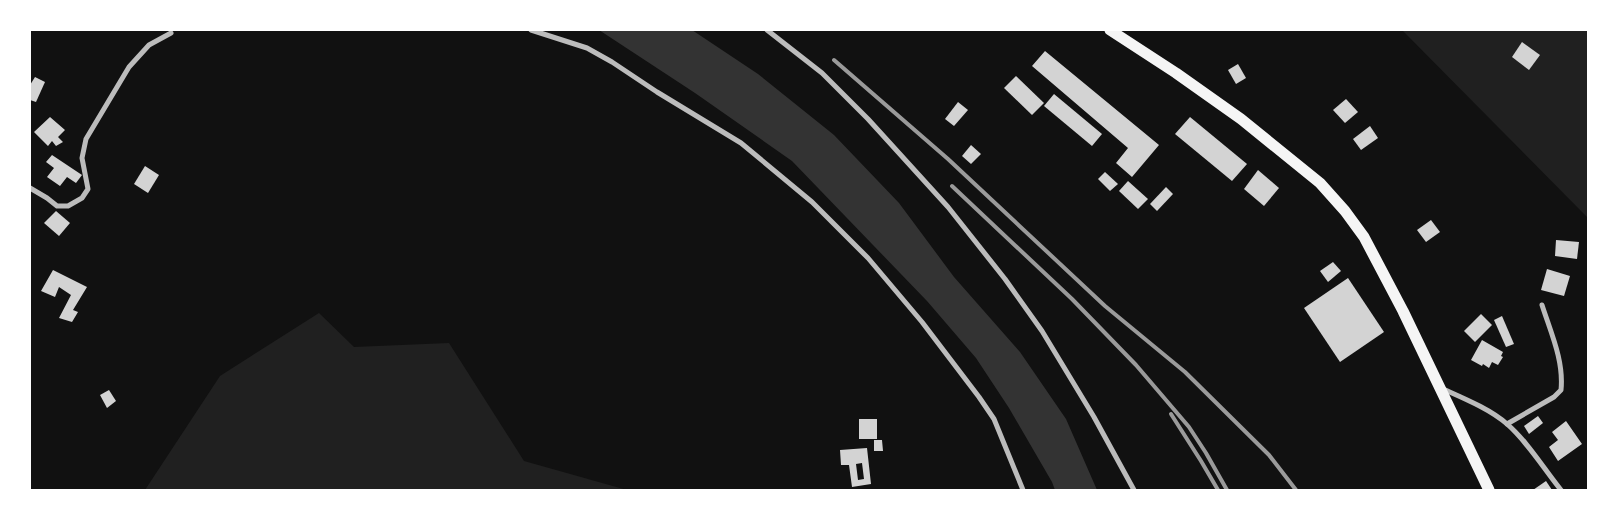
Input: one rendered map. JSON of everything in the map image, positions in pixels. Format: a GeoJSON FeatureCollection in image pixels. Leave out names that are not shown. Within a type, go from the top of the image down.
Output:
{"type":"FeatureCollection","features":[{"type":"Feature","properties":{"kind":"main road"},"geometry":{"type":"LineString","coordinates":[[1110,30],[1176,73],[1241,119],[1294,160],[1334,197],[1355,223],[1374,254],[1489,490]]}},
{"type":"Feature","properties":{"kind":"street"},"geometry":{"type":"LineString","coordinates":[[531,30],[587,48],[612,62],[741,143],[812,202],[868,258],[922,322],[979,397],[994,419],[1023,490]]}},
{"type":"Feature","properties":{"kind":"street"},"geometry":{"type":"LineString","coordinates":[[767,30],[822,73],[868,119],[948,207],[1005,279],[1042,331],[1094,417],[1134,490]]}},
{"type":"Feature","properties":{"kind":"street"},"geometry":{"type":"LineString","coordinates":[[30,188],[57,206],[68,206],[82,198],[88,189],[82,158],[86,138],[128,67],[148,45],[171,33]]}},
{"type":"Feature","properties":{"kind":"street"},"geometry":{"type":"LineString","coordinates":[[1507,424],[1554,397],[1561,390],[1563,376],[1542,306]]}},
{"type":"Feature","properties":{"kind":"street"},"geometry":{"type":"LineString","coordinates":[[1440,387],[1462,397],[1507,424],[1518,435],[1561,490]]}},
{"type":"Feature","properties":{"kind":"shaded area"},"geometry":{"type":"Polygon","coordinates":[[[599,30],[692,30],[758,74],[834,135],[899,203],[954,277],[1020,352],[1066,419],[1097,490],[1055,490],[1009,408],[976,358],[927,301],[792,161],[695,93],[599,30]]]}},
{"type":"Feature","properties":{"kind":"shaded area"},"geometry":{"type":"Polygon","coordinates":[[[1402,30],[1588,30],[1588,218],[1402,30]]]}},
{"type":"Feature","properties":{"kind":"shaded area"},"geometry":{"type":"Polygon","coordinates":[[[319,313],[354,347],[449,343],[524,461],[627,490],[145,490],[220,376],[319,313]]]}},
{"type":"Feature","properties":{"kind":"building"},"geometry":{"type":"Polygon","coordinates":[[[1522,42],[1540,55],[1529,70],[1512,57],[1522,42]]]}},
{"type":"Feature","properties":{"kind":"building"},"geometry":{"type":"Polygon","coordinates":[[[1045,51],[1159,145],[1132,177],[1116,163],[1128,148],[1032,66],[1045,51]]]}},
{"type":"Feature","properties":{"kind":"building"},"geometry":{"type":"Polygon","coordinates":[[[1238,64],[1246,78],[1236,84],[1228,70],[1238,64]]]}},
{"type":"Feature","properties":{"kind":"building"},"geometry":{"type":"Polygon","coordinates":[[[1016,76],[1044,103],[1032,115],[1004,88],[1016,76]]]}},
{"type":"Feature","properties":{"kind":"building"},"geometry":{"type":"Polygon","coordinates":[[[35,77],[45,82],[36,102],[30,100],[30,85],[35,77]]]}},
{"type":"Feature","properties":{"kind":"building"},"geometry":{"type":"Polygon","coordinates":[[[1054,94],[1102,134],[1092,146],[1044,106],[1054,94]]]}},
{"type":"Feature","properties":{"kind":"building"},"geometry":{"type":"Polygon","coordinates":[[[1346,99],[1358,112],[1345,123],[1333,110],[1346,99]]]}},
{"type":"Feature","properties":{"kind":"building"},"geometry":{"type":"Polygon","coordinates":[[[958,102],[968,110],[954,126],[945,119],[958,102]]]}},
{"type":"Feature","properties":{"kind":"building"},"geometry":{"type":"Polygon","coordinates":[[[50,117],[65,130],[58,137],[63,142],[56,146],[52,141],[48,146],[34,132],[50,117]]]}},
{"type":"Feature","properties":{"kind":"building"},"geometry":{"type":"Polygon","coordinates":[[[1190,117],[1247,164],[1232,181],[1175,134],[1190,117]]]}},
{"type":"Feature","properties":{"kind":"building"},"geometry":{"type":"Polygon","coordinates":[[[1370,126],[1378,138],[1361,150],[1353,139],[1370,126]]]}},
{"type":"Feature","properties":{"kind":"building"},"geometry":{"type":"Polygon","coordinates":[[[971,145],[981,154],[971,164],[962,156],[971,145]]]}},
{"type":"Feature","properties":{"kind":"building"},"geometry":{"type":"Polygon","coordinates":[[[52,155],[82,175],[76,183],[67,177],[60,186],[47,177],[54,168],[46,162],[52,155]]]}},
{"type":"Feature","properties":{"kind":"building"},"geometry":{"type":"Polygon","coordinates":[[[145,166],[159,175],[148,193],[134,184],[145,166]]]}},
{"type":"Feature","properties":{"kind":"building"},"geometry":{"type":"Polygon","coordinates":[[[1258,170],[1279,188],[1264,206],[1244,189],[1258,170]]]}},
{"type":"Feature","properties":{"kind":"building"},"geometry":{"type":"Polygon","coordinates":[[[1105,172],[1118,184],[1110,191],[1098,179],[1105,172]]]}},
{"type":"Feature","properties":{"kind":"building"},"geometry":{"type":"Polygon","coordinates":[[[1128,181],[1148,199],[1138,209],[1119,191],[1128,181]]]}},
{"type":"Feature","properties":{"kind":"building"},"geometry":{"type":"Polygon","coordinates":[[[1166,187],[1173,194],[1157,211],[1150,204],[1166,187]]]}},
{"type":"Feature","properties":{"kind":"building"},"geometry":{"type":"Polygon","coordinates":[[[56,211],[70,223],[59,236],[44,223],[56,211]]]}},
{"type":"Feature","properties":{"kind":"building"},"geometry":{"type":"Polygon","coordinates":[[[1431,220],[1440,232],[1426,242],[1417,230],[1431,220]]]}},
{"type":"Feature","properties":{"kind":"building"},"geometry":{"type":"Polygon","coordinates":[[[1556,240],[1579,242],[1577,259],[1555,256],[1556,240]]]}},
{"type":"Feature","properties":{"kind":"building"},"geometry":{"type":"Polygon","coordinates":[[[1333,262],[1341,271],[1328,282],[1320,271],[1333,262]]]}},
{"type":"Feature","properties":{"kind":"building"},"geometry":{"type":"Polygon","coordinates":[[[1547,269],[1570,276],[1564,296],[1541,290],[1547,269]]]}},
{"type":"Feature","properties":{"kind":"building"},"geometry":{"type":"Polygon","coordinates":[[[53,270],[87,287],[73,310],[78,312],[72,322],[59,318],[71,295],[59,287],[55,297],[41,291],[53,270]]]}},
{"type":"Feature","properties":{"kind":"building"},"geometry":{"type":"Polygon","coordinates":[[[1348,278],[1384,332],[1340,362],[1304,308],[1348,278]]]}},
{"type":"Feature","properties":{"kind":"building"},"geometry":{"type":"Polygon","coordinates":[[[1481,314],[1492,325],[1475,342],[1464,331],[1481,314]]]}},
{"type":"Feature","properties":{"kind":"building"},"geometry":{"type":"Polygon","coordinates":[[[1502,316],[1514,344],[1506,347],[1494,320],[1502,316]]]}},
{"type":"Feature","properties":{"kind":"building"},"geometry":{"type":"Polygon","coordinates":[[[1482,340],[1503,352],[1501,356],[1503,357],[1498,365],[1492,362],[1489,368],[1471,360],[1482,340]]]}},
{"type":"Feature","properties":{"kind":"building"},"geometry":{"type":"Polygon","coordinates":[[[109,390],[116,401],[107,408],[100,395],[109,390]]]}},
{"type":"Feature","properties":{"kind":"building"},"geometry":{"type":"Polygon","coordinates":[[[1538,416],[1543,423],[1529,434],[1524,426],[1538,416]]]}},
{"type":"Feature","properties":{"kind":"building"},"geometry":{"type":"Polygon","coordinates":[[[859,419],[877,419],[877,439],[859,439],[859,419]]]}},
{"type":"Feature","properties":{"kind":"building"},"geometry":{"type":"Polygon","coordinates":[[[1566,421],[1582,444],[1558,461],[1549,447],[1558,440],[1552,432],[1566,421]]]}},
{"type":"Feature","properties":{"kind":"building"},"geometry":{"type":"Polygon","coordinates":[[[874,440],[882,440],[883,451],[874,451],[874,440]]]}},
{"type":"Feature","properties":{"kind":"building"},"geometry":{"type":"Polygon","coordinates":[[[867,448],[871,484],[852,487],[849,465],[841,465],[840,450],[867,448]],[[862,463],[856,464],[858,480],[864,479],[862,463]]]}},
{"type":"Feature","properties":{"kind":"building"},"geometry":{"type":"Polygon","coordinates":[[[1546,481],[1552,490],[1533,490],[1546,481]]]}},
{"type":"Feature","properties":{"kind":"railway"},"geometry":{"type":"LineString","coordinates":[[834,60],[948,159],[1105,306],[1185,372],[1269,455],[1296,490]]}},
{"type":"Feature","properties":{"kind":"railway"},"geometry":{"type":"LineString","coordinates":[[952,186],[1072,299],[1136,365],[1189,427],[1227,490]]}},
{"type":"Feature","properties":{"kind":"railway"},"geometry":{"type":"LineString","coordinates":[[1171,414],[1218,490]]}}]}
